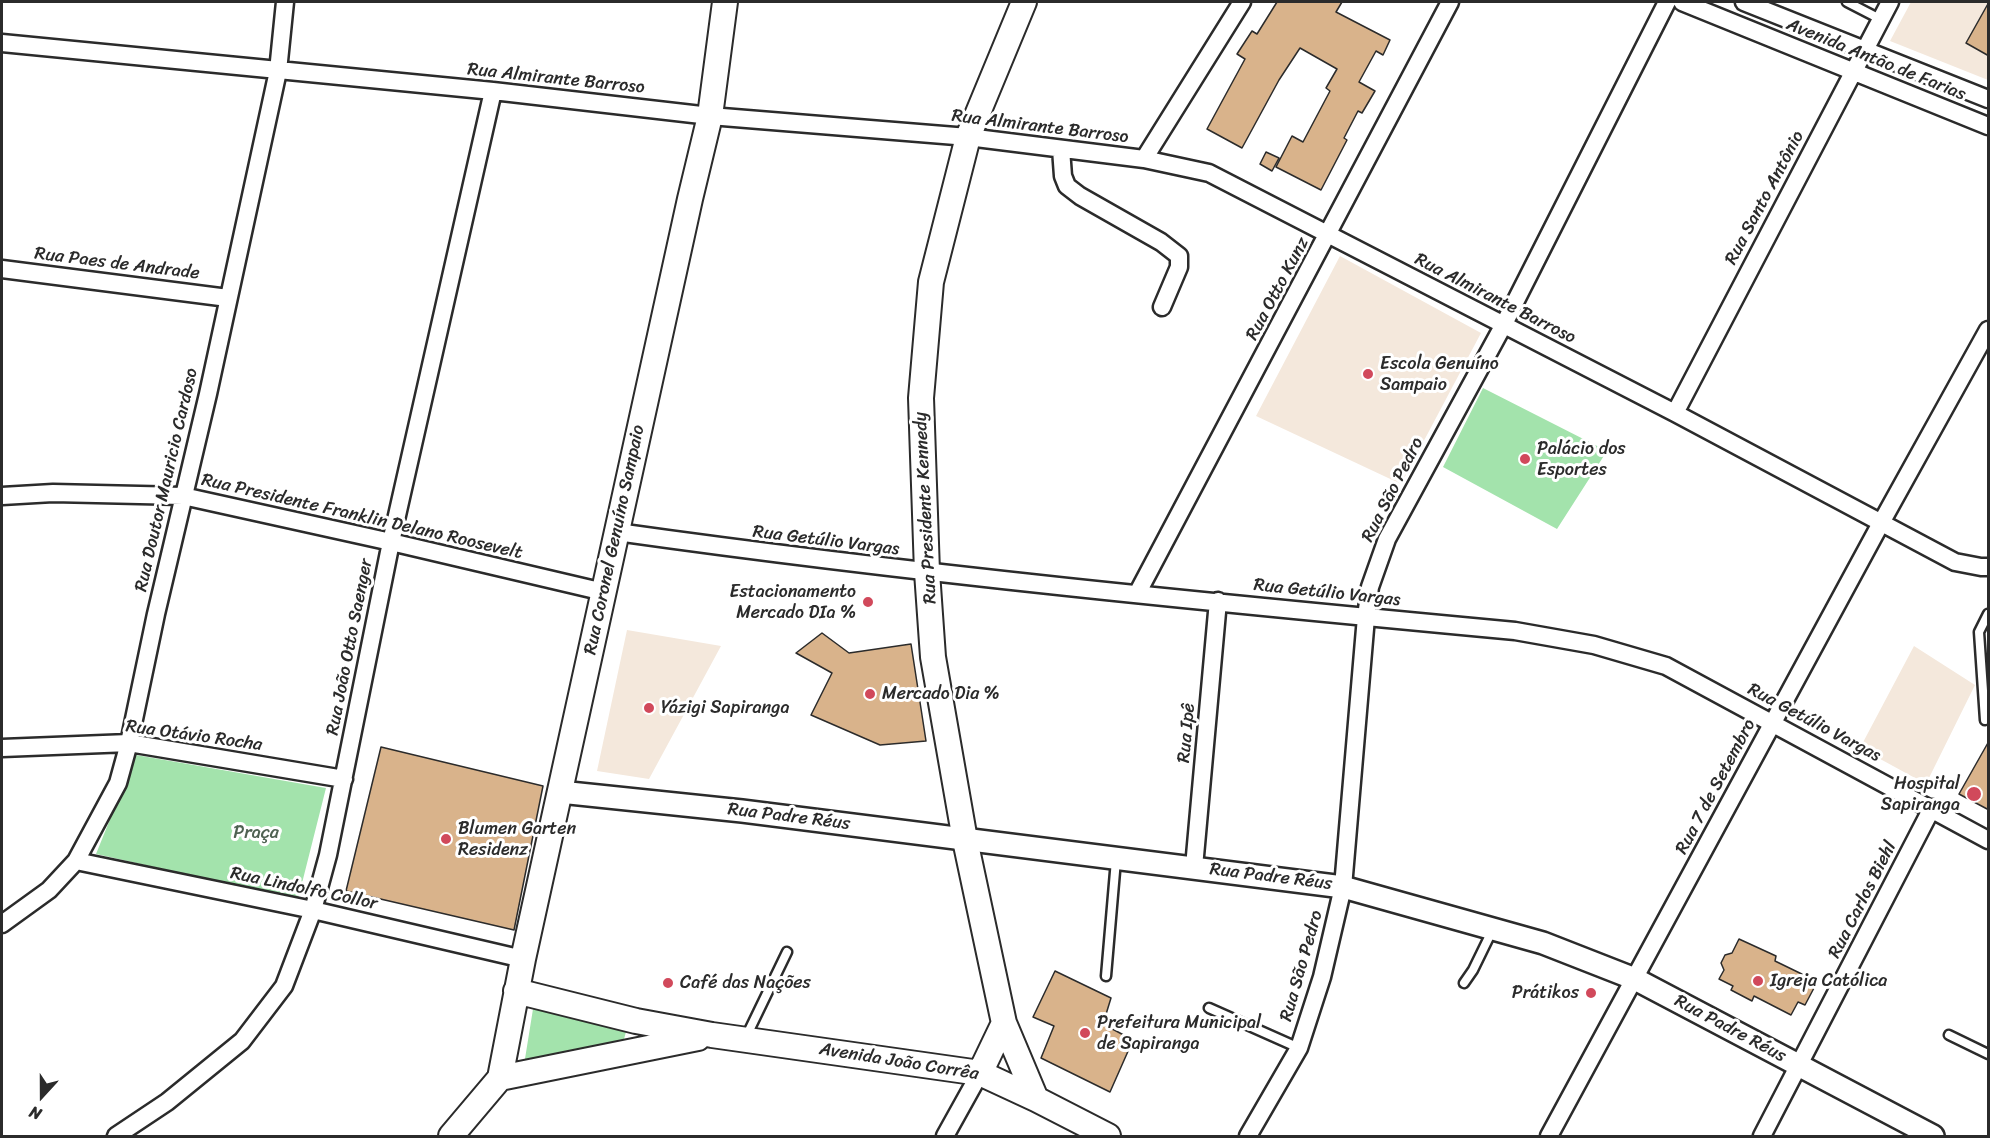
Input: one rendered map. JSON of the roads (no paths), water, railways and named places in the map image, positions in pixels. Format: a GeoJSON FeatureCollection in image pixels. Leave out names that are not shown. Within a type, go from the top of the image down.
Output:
{"type":"FeatureCollection","features":[{"type":"Feature","properties":{"kind":"main road","name":"Rua Coronel Genuíno Sampaio"},"geometry":{"type":"LineString","coordinates":[[500,1078],[516,991],[710,116],[725,2]]}},
{"type":"Feature","properties":{"kind":"main road","name":"Rua Presidente Kennedy"},"geometry":{"type":"LineString","coordinates":[[1024,2],[968,137],[931,282],[921,398],[927,572],[933,657],[965,840],[1004,1023],[1036,1099]]}},
{"type":"Feature","properties":{"kind":"main road","name":"Avenida João Corrêa"},"geometry":{"type":"LineString","coordinates":[[516,991],[636,1021],[712,1035],[980,1073],[1108,1137]]}},
{"type":"Feature","properties":{"kind":"main road"},"geometry":{"type":"LineString","coordinates":[[635,1049],[641,1029],[636,1021]]}},
{"type":"Feature","properties":{"kind":"main road"},"geometry":{"type":"LineString","coordinates":[[980,1073],[1004,1023]]}},
{"type":"Feature","properties":{"kind":"main road","name":"Avenida João Corrêa"},"geometry":{"type":"LineString","coordinates":[[500,1078],[712,1035]]}},
{"type":"Feature","properties":{"kind":"main road"},"geometry":{"type":"LineString","coordinates":[[451,1137],[500,1078]]}},
{"type":"Feature","properties":{"kind":"street","name":"Rua Doutor Mauricio Cardoso"},"geometry":{"type":"LineString","coordinates":[[2,924],[49,890],[76,861],[118,783],[208,394],[278,71],[285,2]]}},
{"type":"Feature","properties":{"kind":"street"},"geometry":{"type":"LineString","coordinates":[[1144,159],[1242,2]]}},
{"type":"Feature","properties":{"kind":"street","name":"Rua Otto Kunz"},"geometry":{"type":"LineString","coordinates":[[1137,594],[1450,2]]}},
{"type":"Feature","properties":{"kind":"street","name":"Rua São Pedro"},"geometry":{"type":"LineString","coordinates":[[1248,1137],[1299,1048],[1322,977],[1343,887],[1366,617],[1370,587],[1387,539],[1503,326],[1667,2]]}},
{"type":"Feature","properties":{"kind":"street","name":"Avenida Antão de Farias"},"geometry":{"type":"LineString","coordinates":[[1682,2],[1989,126]]}},
{"type":"Feature","properties":{"kind":"street","name":"Avenida Antão de Farias"},"geometry":{"type":"LineString","coordinates":[[1744,2],[1989,99]]}},
{"type":"Feature","properties":{"kind":"street","name":"Rua Santo Antônio"},"geometry":{"type":"LineString","coordinates":[[1675,413],[1890,2]]}},
{"type":"Feature","properties":{"kind":"street","name":"Rua Almirante Barroso"},"geometry":{"type":"LineString","coordinates":[[2,43],[494,91],[710,116],[968,137],[1144,159],[1209,173],[1675,413],[1955,562],[1985,567]]}},
{"type":"Feature","properties":{"kind":"street","name":"Rua João Otto Saenger"},"geometry":{"type":"LineString","coordinates":[[116,1137],[167,1102],[242,1041],[284,986],[312,910],[328,855],[391,542],[494,91]]}},
{"type":"Feature","properties":{"kind":"street"},"geometry":{"type":"LineString","coordinates":[[1061,149],[1067,186],[1080,196],[1161,242],[1179,256],[1179,267],[1162,307]]}},
{"type":"Feature","properties":{"kind":"street","name":"Rua Paes de Andrade"},"geometry":{"type":"LineString","coordinates":[[2,269],[228,298]]}},
{"type":"Feature","properties":{"kind":"street","name":"Rua 7 de Setembro"},"geometry":{"type":"LineString","coordinates":[[1549,1137],[1881,523],[1989,330]]}},
{"type":"Feature","properties":{"kind":"street","name":"Rua Presidente Franklin Delano Roosevelt"},"geometry":{"type":"LineString","coordinates":[[2,496],[53,493],[183,496],[604,592]]}},
{"type":"Feature","properties":{"kind":"street","name":"Rua Getúlio Vargas"},"geometry":{"type":"LineString","coordinates":[[617,532],[755,552],[927,572],[1515,631],[1594,645],[1666,666],[1989,840]]}},
{"type":"Feature","properties":{"kind":"street","name":"Rua Ipê"},"geometry":{"type":"LineString","coordinates":[[1194,867],[1218,601]]}},
{"type":"Feature","properties":{"kind":"street","name":"Rua Otávio Rocha"},"geometry":{"type":"LineString","coordinates":[[2,748],[129,743],[344,779]]}},
{"type":"Feature","properties":{"kind":"street","name":"Rua Padre Réus"},"geometry":{"type":"LineString","coordinates":[[560,792],[742,811],[1343,887],[1543,943],[1635,979],[1933,1137]]}},
{"type":"Feature","properties":{"kind":"street","name":"Rua Carlos Biehl"},"geometry":{"type":"LineString","coordinates":[[1762,1137],[1932,808]]}},
{"type":"Feature","properties":{"kind":"street","name":"Rua Lindolfo Collor"},"geometry":{"type":"LineString","coordinates":[[76,861],[312,910],[523,959]]}},
{"type":"Feature","properties":{"kind":"street"},"geometry":{"type":"LineString","coordinates":[[945,1137],[980,1073]]}},
{"type":"Feature","properties":{"kind":"lane"},"geometry":{"type":"LineString","coordinates":[[1847,2],[1880,19]]}},
{"type":"Feature","properties":{"kind":"lane"},"geometry":{"type":"LineString","coordinates":[[1985,720],[1979,632],[1989,614]]}},
{"type":"Feature","properties":{"kind":"lane"},"geometry":{"type":"LineString","coordinates":[[1106,976],[1116,858]]}},
{"type":"Feature","properties":{"kind":"lane"},"geometry":{"type":"LineString","coordinates":[[1464,983],[1493,929]]}},
{"type":"Feature","properties":{"kind":"lane"},"geometry":{"type":"LineString","coordinates":[[744,1039],[787,952]]}},
{"type":"Feature","properties":{"kind":"lane"},"geometry":{"type":"LineString","coordinates":[[1209,1008],[1299,1048]]}},
{"type":"Feature","properties":{"kind":"lane"},"geometry":{"type":"LineString","coordinates":[[1949,1035],[1989,1054]]}},
{"type":"Feature","properties":{"kind":"place","name":"Escola Genuíno Sampaio"},"geometry":{"type":"Point","coordinates":[1368,374]}},
{"type":"Feature","properties":{"kind":"place","name":"Palácio dos Esportes"},"geometry":{"type":"Point","coordinates":[1525,459]}},
{"type":"Feature","properties":{"kind":"place","name":"Estacionamento Mercado DIa %"},"geometry":{"type":"Point","coordinates":[868,602]}},
{"type":"Feature","properties":{"kind":"place","name":"Mercado Dia %"},"geometry":{"type":"Point","coordinates":[870,694]}},
{"type":"Feature","properties":{"kind":"place","name":"Yázigi Sapiranga"},"geometry":{"type":"Point","coordinates":[649,708]}},
{"type":"Feature","properties":{"kind":"place","name":"Hospital Sapiranga"},"geometry":{"type":"Point","coordinates":[1974,794]}},
{"type":"Feature","properties":{"kind":"place","name":"Blumen Garten Residenz"},"geometry":{"type":"Point","coordinates":[446,839]}},
{"type":"Feature","properties":{"kind":"place","name":"Igreja Católica"},"geometry":{"type":"Point","coordinates":[1758,981]}},
{"type":"Feature","properties":{"kind":"place","name":"Café das Nações"},"geometry":{"type":"Point","coordinates":[668,983]}},
{"type":"Feature","properties":{"kind":"place","name":"Prátikos"},"geometry":{"type":"Point","coordinates":[1591,993]}},
{"type":"Feature","properties":{"kind":"place","name":"Prefeitura Municipal de Sapiranga"},"geometry":{"type":"Point","coordinates":[1085,1033]}},
{"type":"Feature","properties":{"kind":"park label","name":"Praça"},"geometry":{"type":"Point","coordinates":[256,833]}}]}
